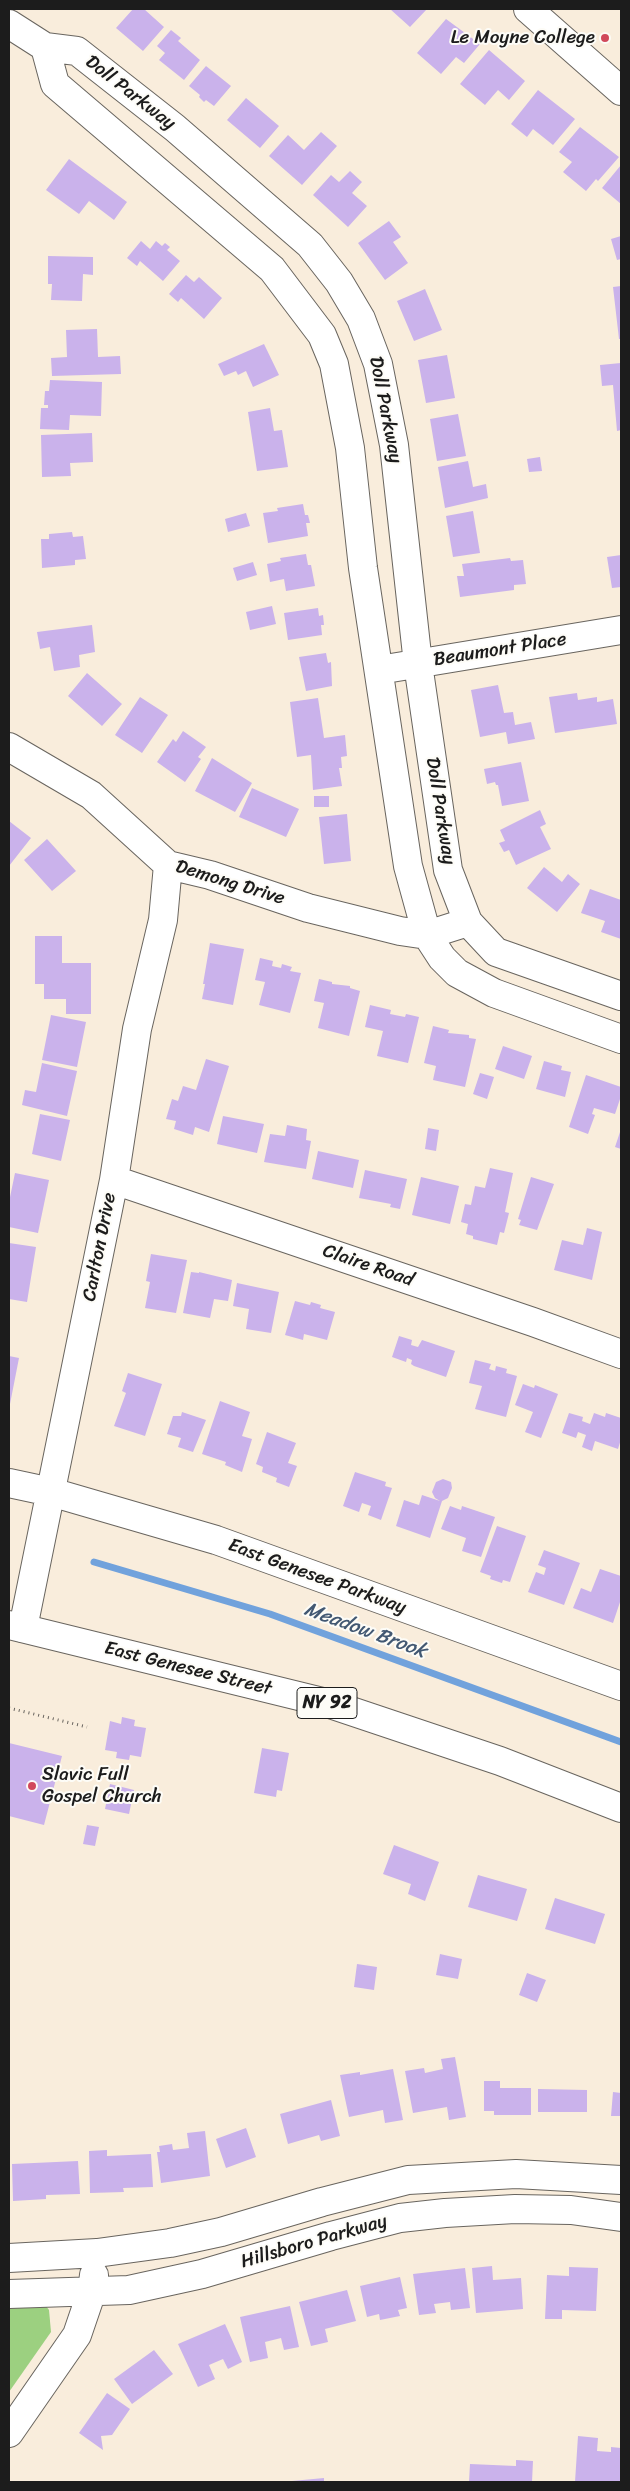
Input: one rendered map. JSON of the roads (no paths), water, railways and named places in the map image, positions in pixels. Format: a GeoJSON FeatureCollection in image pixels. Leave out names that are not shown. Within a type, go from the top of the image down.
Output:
{"type":"FeatureCollection","features":[{"type":"Feature","properties":{"kind":"street"},"geometry":{"type":"LineString","coordinates":[[528,9],[621,91]]}},
{"type":"Feature","properties":{"kind":"street","name":"Doll Parkway"},"geometry":{"type":"LineString","coordinates":[[9,24],[45,47],[77,51],[175,128],[310,245],[339,282],[361,318],[378,364],[394,444],[418,664],[448,870],[468,922]]}},
{"type":"Feature","properties":{"kind":"street","name":"Doll Parkway"},"geometry":{"type":"LineString","coordinates":[[45,47],[55,84],[272,269],[322,335],[334,364],[350,448],[363,568],[408,866],[427,935]]}},
{"type":"Feature","properties":{"kind":"street","name":"Beaumont Place"},"geometry":{"type":"LineString","coordinates":[[379,670],[621,630]]}},
{"type":"Feature","properties":{"kind":"street","name":"Demong Drive"},"geometry":{"type":"LineString","coordinates":[[9,747],[91,796],[168,865],[210,875],[308,908],[400,931],[427,935],[468,922]]}},
{"type":"Feature","properties":{"kind":"street","name":"Carlton Drive"},"geometry":{"type":"LineString","coordinates":[[16,1627],[51,1492],[114,1180],[137,1029],[163,920],[168,865]]}},
{"type":"Feature","properties":{"kind":"street"},"geometry":{"type":"LineString","coordinates":[[468,922],[496,952],[621,996]]}},
{"type":"Feature","properties":{"kind":"street"},"geometry":{"type":"LineString","coordinates":[[427,935],[442,958],[457,974],[494,993],[621,1039]]}},
{"type":"Feature","properties":{"kind":"street","name":"Claire Road"},"geometry":{"type":"LineString","coordinates":[[114,1180],[533,1322],[621,1354]]}},
{"type":"Feature","properties":{"kind":"street","name":"East Genesee Parkway"},"geometry":{"type":"LineString","coordinates":[[9,1483],[51,1492],[216,1540],[621,1686]]}},
{"type":"Feature","properties":{"kind":"street","name":"East Genesee Street"},"geometry":{"type":"LineString","coordinates":[[16,1627],[327,1703],[500,1761],[621,1808]]}},
{"type":"Feature","properties":{"kind":"street","name":"Hillsboro Parkway"},"geometry":{"type":"LineString","coordinates":[[9,2258],[97,2253],[170,2243],[221,2232],[322,2202],[408,2180],[516,2174],[621,2180]]}},
{"type":"Feature","properties":{"kind":"street","name":"Hillsboro Parkway"},"geometry":{"type":"LineString","coordinates":[[9,2294],[129,2290],[202,2274],[330,2236],[409,2217],[515,2209],[571,2210],[621,2217]]}},
{"type":"Feature","properties":{"kind":"street"},"geometry":{"type":"LineString","coordinates":[[9,2433],[77,2335],[92,2291],[97,2253]]}},
{"type":"Feature","properties":{"kind":"waterway","name":"Meadow Brook"},"geometry":{"type":"LineString","coordinates":[[94,1562],[270,1614],[621,1742]]}},
{"type":"Feature","properties":{"kind":"place","name":"Le Moyne College"},"geometry":{"type":"Point","coordinates":[605,38]}},
{"type":"Feature","properties":{"kind":"place","name":"Slavic Full Gospel Church"},"geometry":{"type":"Point","coordinates":[32,1786]}}]}
